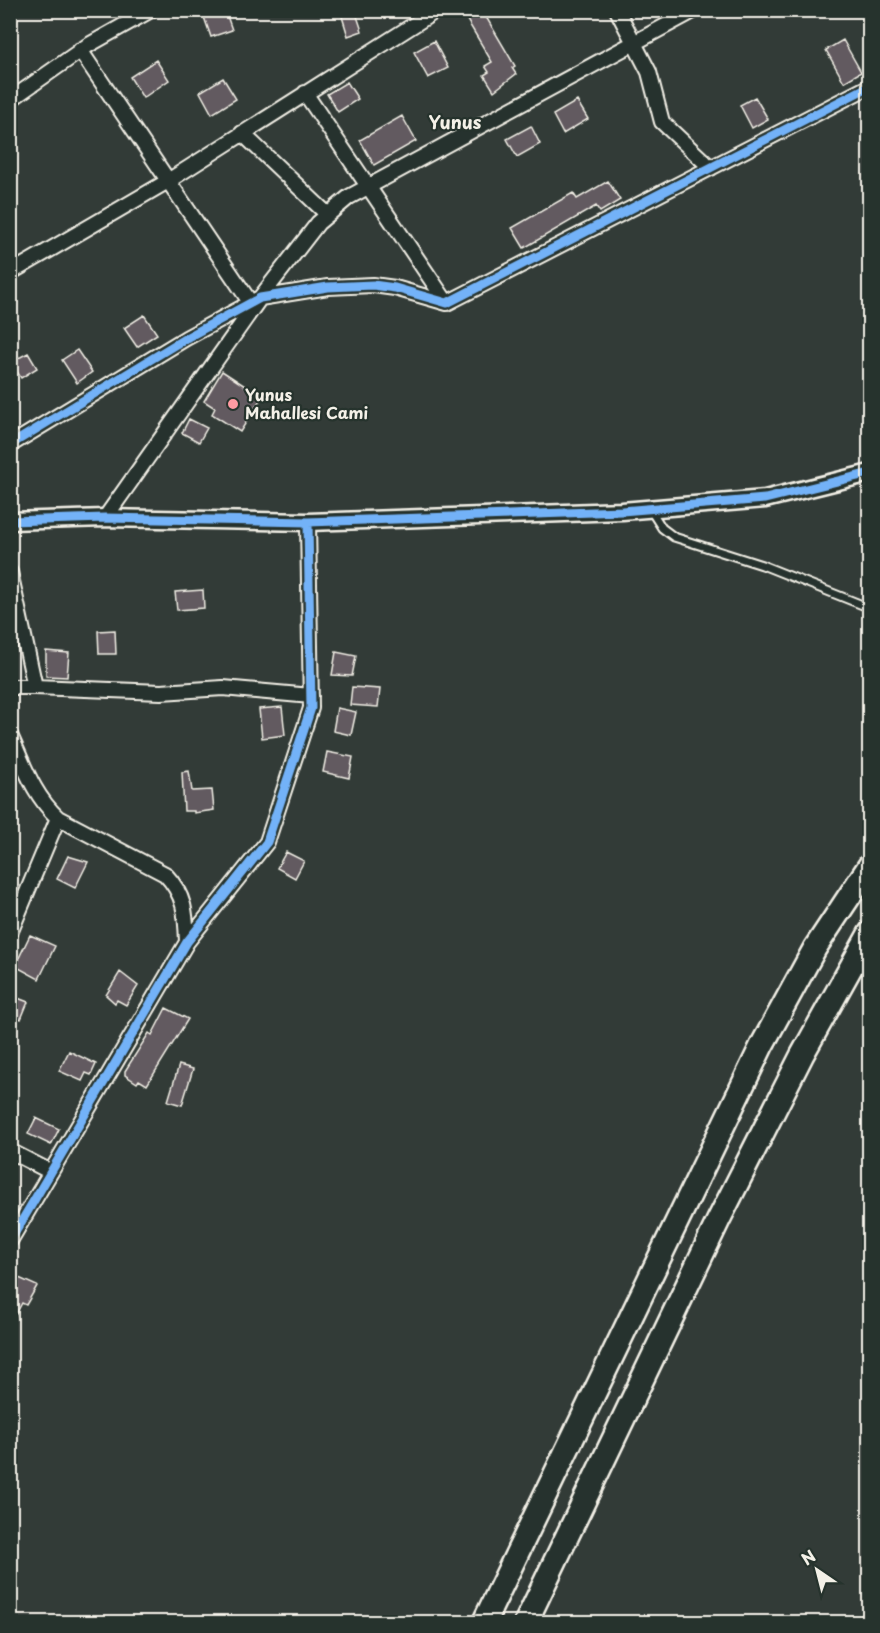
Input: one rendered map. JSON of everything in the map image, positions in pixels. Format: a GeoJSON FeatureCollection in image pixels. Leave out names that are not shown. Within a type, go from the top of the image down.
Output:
{"type":"FeatureCollection","features":[{"type":"Feature","properties":{"kind":"highway"},"geometry":{"type":"LineString","coordinates":[[484,1623],[762,1045],[815,948],[870,865]]}},
{"type":"Feature","properties":{"kind":"highway"},"geometry":{"type":"LineString","coordinates":[[526,1623],[719,1219],[802,1055],[870,933]]}},
{"type":"Feature","properties":{"kind":"street"},"geometry":{"type":"LineString","coordinates":[[10,100],[80,50],[151,10]]}},
{"type":"Feature","properties":{"kind":"street"},"geometry":{"type":"LineString","coordinates":[[10,273],[168,181],[420,15],[437,10]]}},
{"type":"Feature","properties":{"kind":"street"},"geometry":{"type":"LineString","coordinates":[[617,10],[649,72],[662,122],[711,168]]}},
{"type":"Feature","properties":{"kind":"street"},"geometry":{"type":"LineString","coordinates":[[105,518],[255,300],[327,214],[349,197],[695,10]]}},
{"type":"Feature","properties":{"kind":"street"},"geometry":{"type":"LineString","coordinates":[[80,50],[168,181],[255,300]]}},
{"type":"Feature","properties":{"kind":"street"},"geometry":{"type":"LineString","coordinates":[[10,445],[97,391],[255,300],[328,287],[373,285],[394,288],[447,303],[870,86]]}},
{"type":"Feature","properties":{"kind":"street"},"geometry":{"type":"LineString","coordinates":[[304,93],[447,303]]}},
{"type":"Feature","properties":{"kind":"street"},"geometry":{"type":"LineString","coordinates":[[242,133],[327,214]]}},
{"type":"Feature","properties":{"kind":"street"},"geometry":{"type":"LineString","coordinates":[[10,521],[105,518],[308,522],[650,509],[765,499],[870,473]]}},
{"type":"Feature","properties":{"kind":"street"},"geometry":{"type":"LineString","coordinates":[[10,1241],[187,942],[267,842],[311,708],[308,522]]}},
{"type":"Feature","properties":{"kind":"street"},"geometry":{"type":"LineString","coordinates":[[10,572],[35,687]]}},
{"type":"Feature","properties":{"kind":"street"},"geometry":{"type":"LineString","coordinates":[[10,687],[161,692],[224,688],[311,696]]}},
{"type":"Feature","properties":{"kind":"street"},"geometry":{"type":"LineString","coordinates":[[10,735],[31,784],[46,807],[58,818],[165,874],[177,887],[185,903],[187,942]]}},
{"type":"Feature","properties":{"kind":"street"},"geometry":{"type":"LineString","coordinates":[[10,933],[58,818]]}},
{"type":"Feature","properties":{"kind":"street"},"geometry":{"type":"LineString","coordinates":[[10,1151],[51,1172]]}},
{"type":"Feature","properties":{"kind":"lane"},"geometry":{"type":"LineString","coordinates":[[650,509],[662,528],[674,537],[762,565],[870,608]]}},
{"type":"Feature","properties":{"kind":"building"},"geometry":{"type":"Polygon","coordinates":[[[225,10],[232,30],[211,37],[204,17],[225,10]]]}},
{"type":"Feature","properties":{"kind":"building"},"geometry":{"type":"Polygon","coordinates":[[[340,10],[355,10],[362,31],[348,36],[340,10]]]}},
{"type":"Feature","properties":{"kind":"building"},"geometry":{"type":"Polygon","coordinates":[[[461,10],[482,10],[515,66],[512,68],[516,74],[494,91],[484,75],[489,72],[485,66],[492,62],[461,10]]]}},
{"type":"Feature","properties":{"kind":"building"},"geometry":{"type":"Polygon","coordinates":[[[843,40],[861,72],[844,82],[826,50],[843,40]]]}},
{"type":"Feature","properties":{"kind":"building"},"geometry":{"type":"Polygon","coordinates":[[[434,41],[448,68],[428,78],[414,52],[434,41]]]}},
{"type":"Feature","properties":{"kind":"building"},"geometry":{"type":"Polygon","coordinates":[[[156,60],[169,80],[143,98],[130,77],[156,60]]]}},
{"type":"Feature","properties":{"kind":"building"},"geometry":{"type":"Polygon","coordinates":[[[223,78],[236,99],[212,114],[200,92],[223,78]]]}},
{"type":"Feature","properties":{"kind":"building"},"geometry":{"type":"Polygon","coordinates":[[[347,82],[358,99],[338,112],[327,94],[347,82]]]}},
{"type":"Feature","properties":{"kind":"building"},"geometry":{"type":"Polygon","coordinates":[[[755,97],[768,119],[752,128],[740,105],[755,97]]]}},
{"type":"Feature","properties":{"kind":"building"},"geometry":{"type":"Polygon","coordinates":[[[577,101],[588,119],[563,134],[553,115],[577,101]]]}},
{"type":"Feature","properties":{"kind":"building"},"geometry":{"type":"Polygon","coordinates":[[[402,116],[416,141],[374,165],[360,140],[402,116]]]}},
{"type":"Feature","properties":{"kind":"building"},"geometry":{"type":"Polygon","coordinates":[[[531,126],[540,144],[517,157],[507,139],[531,126]]]}},
{"type":"Feature","properties":{"kind":"building"},"geometry":{"type":"Polygon","coordinates":[[[608,181],[620,200],[600,212],[596,206],[524,248],[512,228],[573,193],[577,199],[608,181]]]}},
{"type":"Feature","properties":{"kind":"building"},"geometry":{"type":"Polygon","coordinates":[[[144,315],[157,334],[137,347],[124,328],[144,315]]]}},
{"type":"Feature","properties":{"kind":"building"},"geometry":{"type":"Polygon","coordinates":[[[77,350],[92,372],[77,383],[62,360],[77,350]]]}},
{"type":"Feature","properties":{"kind":"building"},"geometry":{"type":"Polygon","coordinates":[[[28,353],[37,368],[21,378],[11,362],[28,353]]]}},
{"type":"Feature","properties":{"kind":"building","name":"Yunus Mahallesi Cami"},"geometry":{"type":"Polygon","coordinates":[[[222,371],[262,397],[240,432],[212,414],[215,408],[204,401],[222,371]]]}},
{"type":"Feature","properties":{"kind":"building"},"geometry":{"type":"Polygon","coordinates":[[[189,419],[207,428],[199,442],[182,433],[189,419]]]}},
{"type":"Feature","properties":{"kind":"building"},"geometry":{"type":"Polygon","coordinates":[[[203,590],[204,608],[177,610],[175,592],[203,590]]]}},
{"type":"Feature","properties":{"kind":"building"},"geometry":{"type":"Polygon","coordinates":[[[115,630],[116,654],[99,654],[98,631],[115,630]]]}},
{"type":"Feature","properties":{"kind":"building"},"geometry":{"type":"Polygon","coordinates":[[[46,651],[69,653],[67,677],[46,676],[46,651]]]}},
{"type":"Feature","properties":{"kind":"building"},"geometry":{"type":"Polygon","coordinates":[[[336,652],[356,656],[352,676],[332,675],[336,652]]]}},
{"type":"Feature","properties":{"kind":"building"},"geometry":{"type":"Polygon","coordinates":[[[352,687],[380,689],[378,707],[350,705],[352,687]]]}},
{"type":"Feature","properties":{"kind":"building"},"geometry":{"type":"Polygon","coordinates":[[[282,707],[285,735],[262,738],[259,709],[282,707]]]}},
{"type":"Feature","properties":{"kind":"building"},"geometry":{"type":"Polygon","coordinates":[[[337,708],[356,712],[351,735],[333,731],[337,708]]]}},
{"type":"Feature","properties":{"kind":"building"},"geometry":{"type":"Polygon","coordinates":[[[327,752],[353,757],[349,778],[323,772],[327,752]]]}},
{"type":"Feature","properties":{"kind":"building"},"geometry":{"type":"Polygon","coordinates":[[[189,771],[192,791],[212,790],[214,810],[194,813],[194,811],[184,811],[182,772],[189,771]]]}},
{"type":"Feature","properties":{"kind":"building"},"geometry":{"type":"Polygon","coordinates":[[[286,852],[304,861],[295,878],[277,868],[286,852]]]}},
{"type":"Feature","properties":{"kind":"building"},"geometry":{"type":"Polygon","coordinates":[[[68,856],[88,862],[75,888],[57,879],[68,856]]]}},
{"type":"Feature","properties":{"kind":"building"},"geometry":{"type":"Polygon","coordinates":[[[30,935],[55,946],[39,979],[15,966],[30,935]]]}},
{"type":"Feature","properties":{"kind":"building"},"geometry":{"type":"Polygon","coordinates":[[[120,972],[138,986],[126,1005],[117,1000],[115,1003],[106,995],[120,972]]]}},
{"type":"Feature","properties":{"kind":"building"},"geometry":{"type":"Polygon","coordinates":[[[10,995],[28,1002],[21,1019],[10,1014],[10,995]]]}},
{"type":"Feature","properties":{"kind":"building"},"geometry":{"type":"Polygon","coordinates":[[[166,1008],[188,1019],[147,1085],[139,1080],[137,1083],[125,1075],[125,1071],[149,1033],[152,1035],[166,1008]]]}},
{"type":"Feature","properties":{"kind":"building"},"geometry":{"type":"Polygon","coordinates":[[[69,1051],[96,1064],[91,1075],[86,1073],[82,1081],[59,1071],[69,1051]]]}},
{"type":"Feature","properties":{"kind":"building"},"geometry":{"type":"Polygon","coordinates":[[[179,1065],[193,1069],[182,1105],[168,1101],[179,1065]]]}},
{"type":"Feature","properties":{"kind":"building"},"geometry":{"type":"Polygon","coordinates":[[[36,1118],[59,1129],[51,1145],[28,1134],[36,1118]]]}},
{"type":"Feature","properties":{"kind":"building"},"geometry":{"type":"Polygon","coordinates":[[[10,1274],[37,1286],[26,1305],[22,1303],[10,1325],[10,1274]]]}},
{"type":"Feature","properties":{"kind":"cycle path"},"geometry":{"type":"LineString","coordinates":[[10,445],[186,338],[260,298],[328,287],[373,285],[395,288],[447,303],[870,86]]}},
{"type":"Feature","properties":{"kind":"cycle path"},"geometry":{"type":"LineString","coordinates":[[10,521],[105,518],[308,522],[622,511],[765,499],[870,473]]}},
{"type":"Feature","properties":{"kind":"cycle path"},"geometry":{"type":"LineString","coordinates":[[10,1241],[187,942],[267,842],[311,708],[308,522]]}},
{"type":"Feature","properties":{"kind":"place","name":"Yunus Mahallesi Cami"},"geometry":{"type":"Point","coordinates":[233,404]}},
{"type":"Feature","properties":{"kind":"district","name":"Yunus"},"geometry":{"type":"Point","coordinates":[455,123]}}]}
